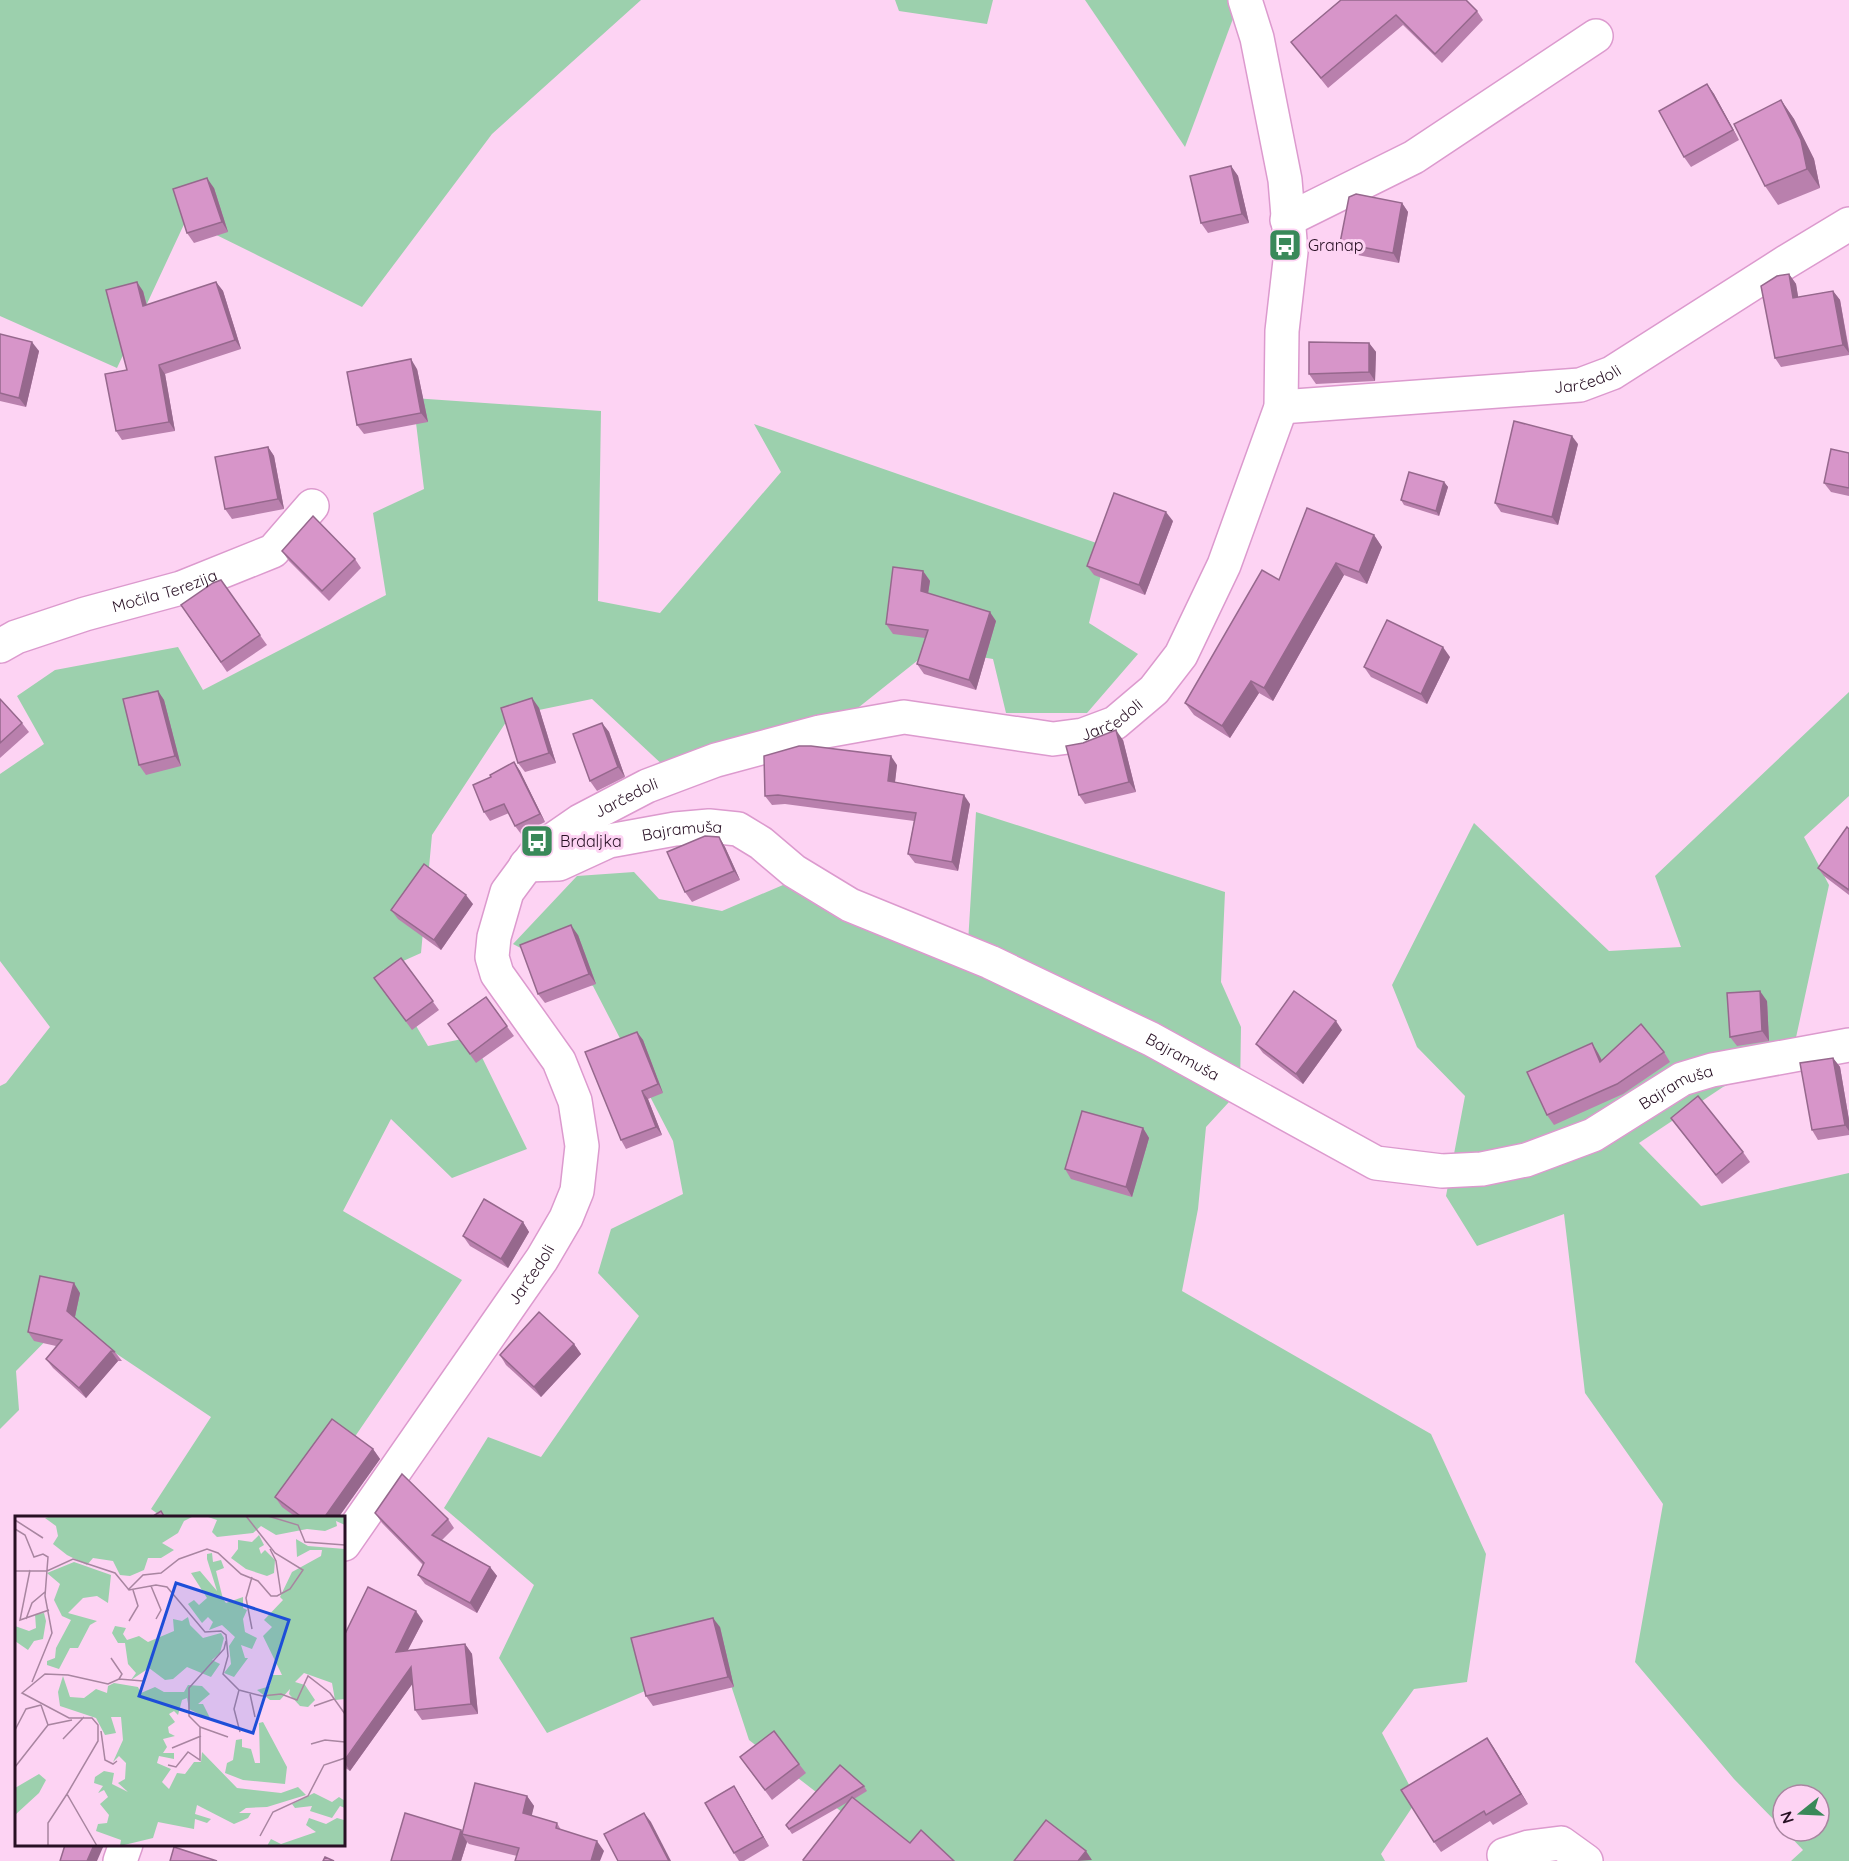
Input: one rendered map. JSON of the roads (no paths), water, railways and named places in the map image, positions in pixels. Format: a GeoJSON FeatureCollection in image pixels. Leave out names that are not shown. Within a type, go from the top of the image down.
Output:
{"type":"FeatureCollection","features":[{"type":"Feature","properties":{"kind":"street","name":"Jarčedoli"},"geometry":{"type":"LineString","coordinates":[[345,1543],[542,1259],[566,1218],[578,1191],[582,1146],[575,1101],[559,1061],[497,974],[492,957],[494,937],[507,892],[538,850],[580,820],[647,786],[716,760],[820,732],[904,717],[1053,739],[1083,735],[1115,723],[1154,690],[1181,655],[1224,565],[1281,407],[1282,331],[1291,252],[1285,180],[1257,38],[1245,0]]}},
{"type":"Feature","properties":{"kind":"street"},"geometry":{"type":"LineString","coordinates":[[1287,220],[1414,157],[1596,36]]}},
{"type":"Feature","properties":{"kind":"street","name":"Jarčedoli"},"geometry":{"type":"LineString","coordinates":[[1281,407],[1580,385],[1612,373],[1849,224]]}},
{"type":"Feature","properties":{"kind":"street","name":"Močila Terezija"},"geometry":{"type":"LineString","coordinates":[[0,646],[16,638],[85,614],[181,588],[273,551],[312,506]]}},
{"type":"Feature","properties":{"kind":"street","name":"Bajramuša"},"geometry":{"type":"LineString","coordinates":[[526,865],[559,864],[609,841],[675,829],[709,826],[738,830],[761,843],[794,872],[850,905],[990,962],[1141,1033],[1376,1163],[1410,1168],[1442,1171],[1482,1169],[1526,1160],[1593,1135],[1682,1079],[1712,1070],[1849,1045]]}},
{"type":"Feature","properties":{"kind":"street"},"geometry":{"type":"LineString","coordinates":[[1504,1855],[1529,1847],[1561,1843],[1586,1861]]}},
{"type":"Feature","properties":{"kind":"street"},"geometry":{"type":"LineString","coordinates":[[120,1861],[126,1846]]}},
{"type":"Feature","properties":{"kind":"place","name":"Granap"},"geometry":{"type":"Point","coordinates":[1285,245]}},
{"type":"Feature","properties":{"kind":"place","name":"Brdaljka"},"geometry":{"type":"Point","coordinates":[537,841]}}]}
